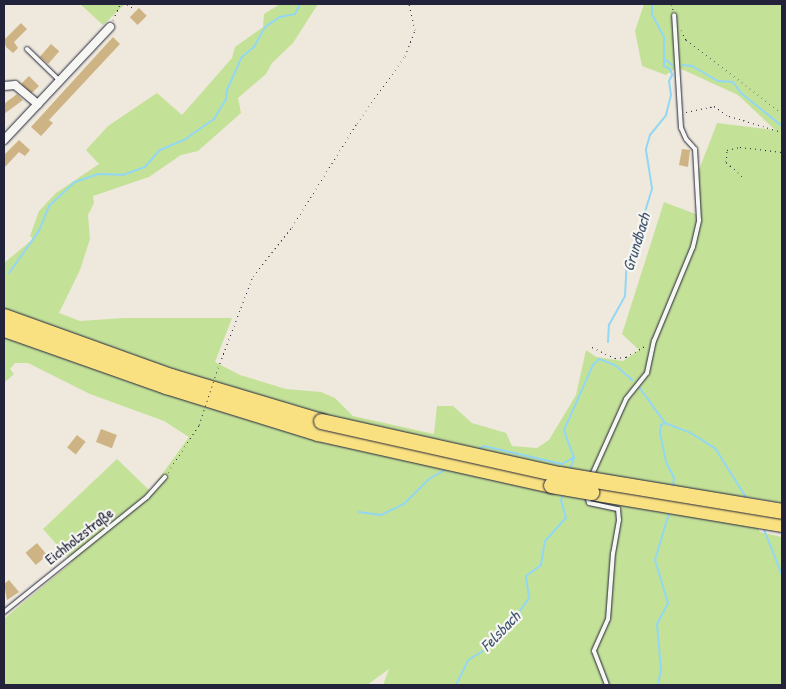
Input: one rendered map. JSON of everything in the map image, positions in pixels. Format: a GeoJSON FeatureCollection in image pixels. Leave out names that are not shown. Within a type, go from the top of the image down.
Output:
{"type":"FeatureCollection","features":[{"type":"Feature","properties":{"kind":"highway"},"geometry":{"type":"LineString","coordinates":[[4,316],[319,427],[559,474],[782,511]]}},
{"type":"Feature","properties":{"kind":"highway"},"geometry":{"type":"LineString","coordinates":[[4,329],[166,386],[319,427],[551,485],[782,524]]}},
{"type":"Feature","properties":{"kind":"highway"},"geometry":{"type":"LineString","coordinates":[[764,521],[782,530]]}},
{"type":"Feature","properties":{"kind":"street"},"geometry":{"type":"LineString","coordinates":[[4,140],[110,27]]}},
{"type":"Feature","properties":{"kind":"street"},"geometry":{"type":"LineString","coordinates":[[4,86],[15,85],[38,104]]}},
{"type":"Feature","properties":{"kind":"lane"},"geometry":{"type":"LineString","coordinates":[[606,685],[594,651],[608,619],[613,553],[619,520],[618,509],[589,503],[586,500],[592,472],[626,398],[647,373],[654,341],[693,247],[700,220],[695,149],[682,134],[674,15]]}},
{"type":"Feature","properties":{"kind":"lane"},"geometry":{"type":"LineString","coordinates":[[27,49],[60,81]]}},
{"type":"Feature","properties":{"kind":"lane","name":"Eichholzstraße"},"geometry":{"type":"LineString","coordinates":[[4,612],[147,497],[165,477]]}},
{"type":"Feature","properties":{"kind":"path"},"geometry":{"type":"LineString","coordinates":[[110,27],[120,4]]}},
{"type":"Feature","properties":{"kind":"path"},"geometry":{"type":"LineString","coordinates":[[127,4],[135,9]]}},
{"type":"Feature","properties":{"kind":"path"},"geometry":{"type":"LineString","coordinates":[[165,477],[198,425],[253,276],[292,226],[357,123],[405,56],[415,30],[409,4]]}},
{"type":"Feature","properties":{"kind":"path"},"geometry":{"type":"LineString","coordinates":[[674,15],[686,40],[782,113]]}},
{"type":"Feature","properties":{"kind":"path"},"geometry":{"type":"LineString","coordinates":[[680,112],[714,106],[729,116],[782,132]]}},
{"type":"Feature","properties":{"kind":"path"},"geometry":{"type":"LineString","coordinates":[[742,176],[726,162],[727,150],[740,147],[782,152]]}},
{"type":"Feature","properties":{"kind":"path"},"geometry":{"type":"LineString","coordinates":[[592,347],[615,358],[626,357],[654,341]]}},
{"type":"Feature","properties":{"kind":"green space"},"geometry":{"type":"Polygon","coordinates":[[[80,4],[125,4],[103,25],[80,4]]]}},
{"type":"Feature","properties":{"kind":"green space"},"geometry":{"type":"Polygon","coordinates":[[[280,4],[318,4],[293,43],[272,63],[266,74],[238,98],[241,113],[198,151],[181,155],[149,177],[93,196],[94,203],[88,215],[90,239],[80,270],[59,313],[80,321],[124,318],[232,318],[215,362],[240,375],[286,389],[321,392],[335,398],[353,416],[434,434],[437,406],[453,406],[472,423],[506,433],[512,446],[537,448],[549,440],[576,395],[586,350],[596,357],[623,361],[639,350],[622,334],[664,202],[698,215],[699,170],[717,123],[775,130],[738,95],[677,67],[666,75],[642,66],[635,31],[644,4],[782,4],[782,503],[739,496],[760,532],[782,537],[782,685],[383,685],[389,669],[367,685],[4,685],[4,619],[72,562],[43,529],[117,459],[150,491],[189,437],[164,421],[90,394],[28,363],[15,363],[10,369],[14,374],[4,383],[4,263],[33,239],[30,236],[39,211],[56,193],[99,164],[86,150],[108,126],[157,93],[182,115],[232,58],[235,47],[263,27],[264,14],[280,4]]]}},
{"type":"Feature","properties":{"kind":"building"},"geometry":{"type":"Polygon","coordinates":[[[139,8],[147,16],[138,25],[130,17],[139,8]]]}},
{"type":"Feature","properties":{"kind":"building"},"geometry":{"type":"Polygon","coordinates":[[[21,23],[27,29],[14,42],[18,48],[13,53],[6,47],[4,40],[21,23]]]}},
{"type":"Feature","properties":{"kind":"building"},"geometry":{"type":"Polygon","coordinates":[[[113,37],[120,44],[49,120],[53,123],[41,136],[31,127],[113,37]]]}},
{"type":"Feature","properties":{"kind":"building"},"geometry":{"type":"Polygon","coordinates":[[[51,44],[59,51],[48,64],[40,57],[51,44]]]}},
{"type":"Feature","properties":{"kind":"building"},"geometry":{"type":"Polygon","coordinates":[[[29,76],[39,86],[31,94],[21,84],[29,76]]]}},
{"type":"Feature","properties":{"kind":"building"},"geometry":{"type":"Polygon","coordinates":[[[17,94],[23,100],[4,114],[4,104],[17,94]]]}},
{"type":"Feature","properties":{"kind":"building"},"geometry":{"type":"Polygon","coordinates":[[[19,140],[30,150],[25,156],[19,152],[4,168],[4,155],[19,140]]]}},
{"type":"Feature","properties":{"kind":"building"},"geometry":{"type":"Polygon","coordinates":[[[682,149],[690,150],[688,167],[679,165],[682,149]]]}},
{"type":"Feature","properties":{"kind":"building"},"geometry":{"type":"Polygon","coordinates":[[[101,429],[117,435],[112,448],[96,442],[101,429]]]}},
{"type":"Feature","properties":{"kind":"building"},"geometry":{"type":"Polygon","coordinates":[[[77,435],[86,442],[76,454],[67,448],[77,435]]]}},
{"type":"Feature","properties":{"kind":"building"},"geometry":{"type":"Polygon","coordinates":[[[37,543],[47,555],[36,565],[26,553],[37,543]]]}},
{"type":"Feature","properties":{"kind":"building"},"geometry":{"type":"Polygon","coordinates":[[[9,580],[19,592],[7,600],[4,584],[9,580]]]}},
{"type":"Feature","properties":{"kind":"waterway"},"geometry":{"type":"LineString","coordinates":[[9,273],[39,231],[49,206],[75,182],[98,174],[123,175],[145,167],[160,150],[184,140],[214,119],[226,99],[227,90],[242,57],[254,47],[265,27],[280,17],[295,14],[300,4]]}},
{"type":"Feature","properties":{"kind":"waterway","name":"Grundbach"},"geometry":{"type":"LineString","coordinates":[[608,342],[609,325],[625,296],[627,262],[640,242],[639,233],[645,223],[644,215],[652,188],[646,149],[650,135],[666,115],[671,95],[669,81],[672,75],[670,69],[664,66],[664,37],[652,14],[652,4]]}},
{"type":"Feature","properties":{"kind":"waterway"},"geometry":{"type":"LineString","coordinates":[[666,60],[672,65]]}},
{"type":"Feature","properties":{"kind":"waterway"},"geometry":{"type":"LineString","coordinates":[[683,65],[692,66],[718,81],[733,82],[741,93],[782,126]]}},
{"type":"Feature","properties":{"kind":"waterway","name":"Felsbach"},"geometry":{"type":"LineString","coordinates":[[570,470],[574,458],[564,430],[593,365],[599,359],[615,365],[632,380]]}},
{"type":"Feature","properties":{"kind":"waterway","name":"Grundbach"},"geometry":{"type":"LineString","coordinates":[[639,387],[665,423],[689,432],[715,448],[747,499]]}},
{"type":"Feature","properties":{"kind":"waterway"},"geometry":{"type":"LineString","coordinates":[[665,423],[661,425],[660,433],[666,462],[674,478],[673,486]]}},
{"type":"Feature","properties":{"kind":"waterway"},"geometry":{"type":"LineString","coordinates":[[478,450],[484,446],[562,464],[573,458]]}},
{"type":"Feature","properties":{"kind":"waterway"},"geometry":{"type":"LineString","coordinates":[[359,512],[381,515],[404,504],[429,479],[446,469]]}},
{"type":"Feature","properties":{"kind":"waterway","name":"Felsbach"},"geometry":{"type":"LineString","coordinates":[[456,685],[468,660],[483,651],[511,623],[529,598],[526,576],[541,565],[545,541],[566,518],[561,501],[563,494]]}},
{"type":"Feature","properties":{"kind":"waterway"},"geometry":{"type":"LineString","coordinates":[[658,685],[661,670],[657,624],[668,603],[655,560],[669,513]]}},
{"type":"Feature","properties":{"kind":"waterway","name":"Grundbach"},"geometry":{"type":"LineString","coordinates":[[763,527],[782,575]]}}]}
